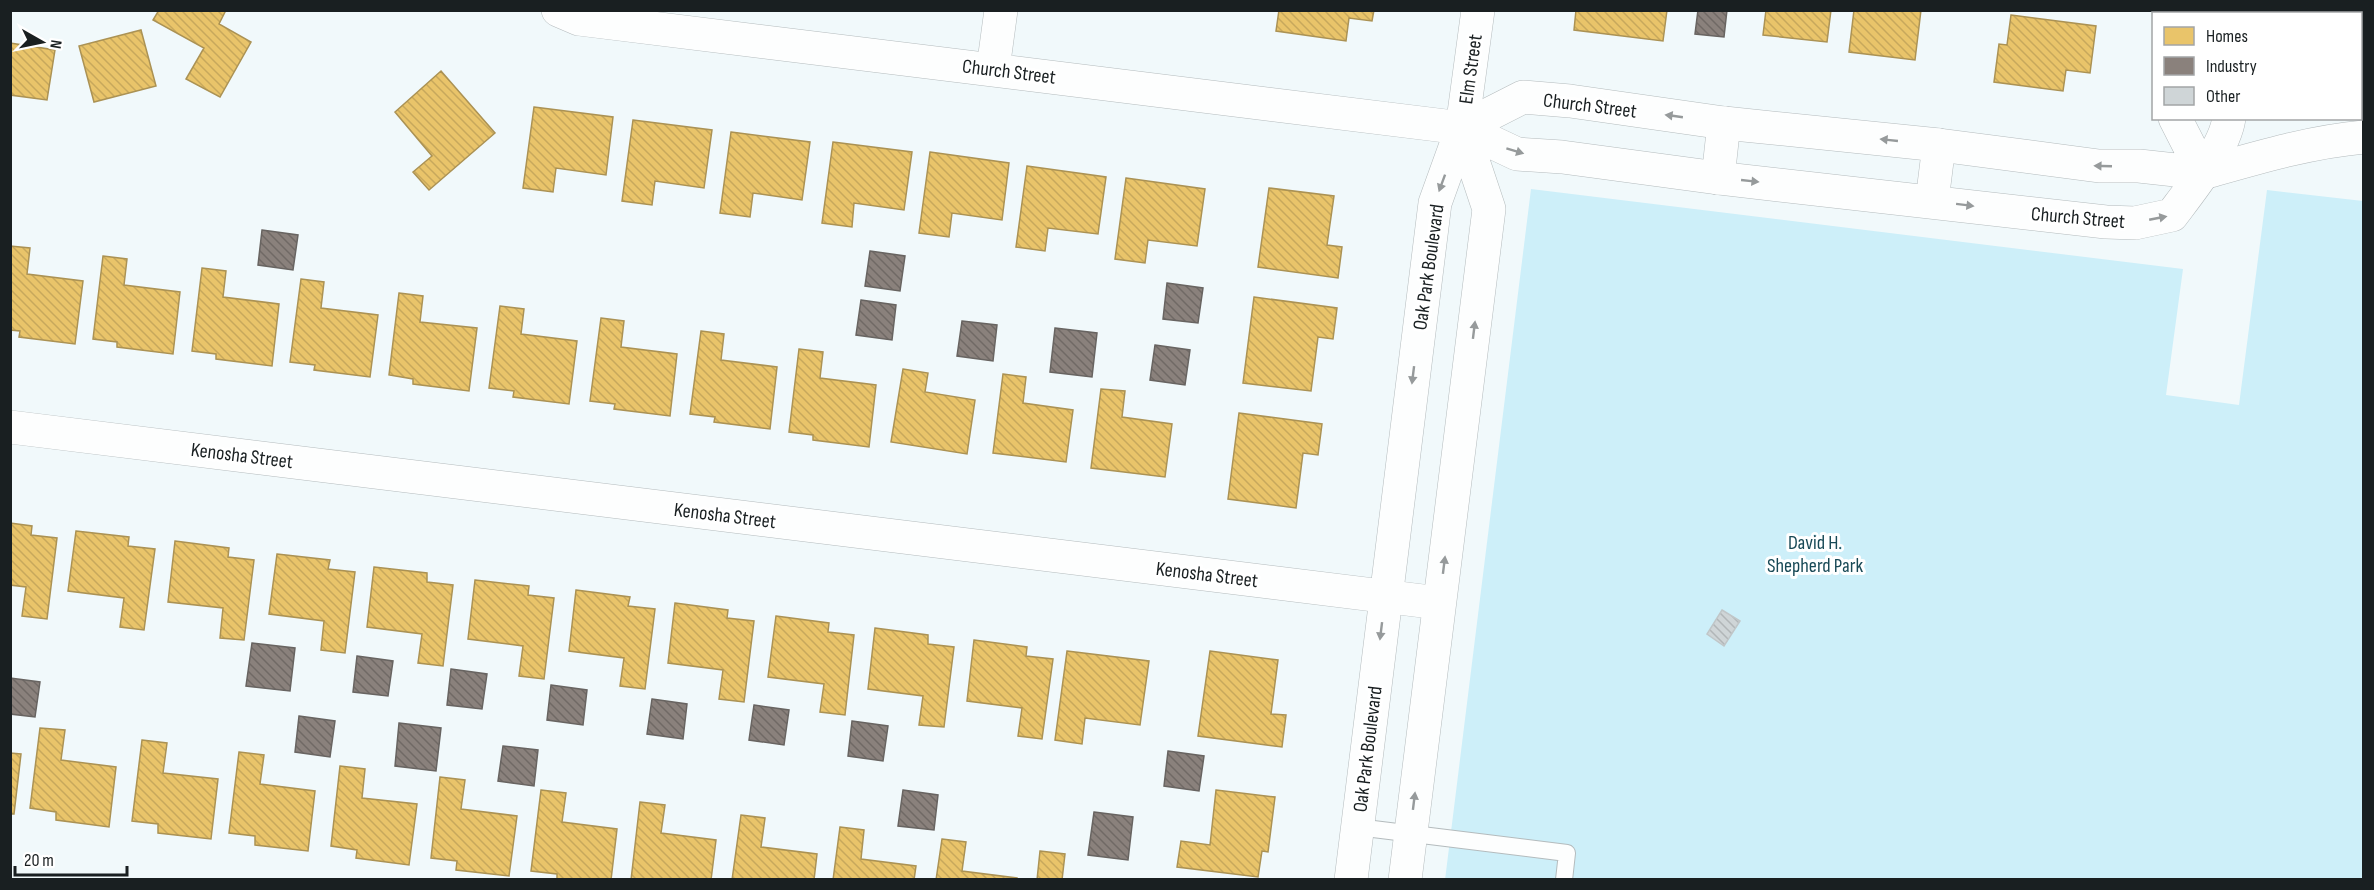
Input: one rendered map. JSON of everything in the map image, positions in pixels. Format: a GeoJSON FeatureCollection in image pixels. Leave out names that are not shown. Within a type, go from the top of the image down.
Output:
{"type":"FeatureCollection","features":[{"type":"Feature","properties":{"kind":"street","name":"Church Street"},"geometry":{"type":"LineString","coordinates":[[558,10],[562,14],[579,19],[1462,128],[1517,154],[1562,157],[1718,178],[2106,222],[2135,223],[2172,215],[2203,173]]}},
{"type":"Feature","properties":{"kind":"street"},"geometry":{"type":"LineString","coordinates":[[993,69],[1001,10]]}},
{"type":"Feature","properties":{"kind":"street","name":"Elm Street"},"geometry":{"type":"LineString","coordinates":[[1462,128],[1479,10]]}},
{"type":"Feature","properties":{"kind":"street","name":"Church Street"},"geometry":{"type":"LineString","coordinates":[[1462,128],[1523,97],[1570,101],[1724,123],[1939,145],[2099,166],[2139,166],[2203,173],[2262,156],[2336,140],[2364,137]]}},
{"type":"Feature","properties":{"kind":"street"},"geometry":{"type":"LineString","coordinates":[[2176,120],[2203,173]]}},
{"type":"Feature","properties":{"kind":"street"},"geometry":{"type":"LineString","coordinates":[[2203,173],[2228,129],[2229,120]]}},
{"type":"Feature","properties":{"kind":"street"},"geometry":{"type":"LineString","coordinates":[[1718,178],[1724,123]]}},
{"type":"Feature","properties":{"kind":"street"},"geometry":{"type":"LineString","coordinates":[[1405,879],[1489,209],[1462,128]]}},
{"type":"Feature","properties":{"kind":"street","name":"Oak Park Boulevard"},"geometry":{"type":"LineString","coordinates":[[1350,879],[1435,203],[1462,128]]}},
{"type":"Feature","properties":{"kind":"street"},"geometry":{"type":"LineString","coordinates":[[1932,201],[1939,145]]}},
{"type":"Feature","properties":{"kind":"street","name":"Kenosha Street"},"geometry":{"type":"LineString","coordinates":[[10,427],[1439,603]]}},
{"type":"Feature","properties":{"kind":"lane"},"geometry":{"type":"LineString","coordinates":[[1357,827],[1567,853],[1564,879]]}},
{"type":"Feature","properties":{"kind":"green space","name":"David H. Shepherd Park"},"geometry":{"type":"Polygon","coordinates":[[[1531,189],[2183,269],[2166,395],[2239,405],[2267,190],[2363,201],[2363,879],[1445,880],[1531,189]]]}},
{"type":"Feature","properties":{"kind":"building: Homes"},"geometry":{"type":"Polygon","coordinates":[[[159,10],[226,10],[219,24],[251,42],[220,97],[186,79],[204,48],[153,20],[159,10]]]}},
{"type":"Feature","properties":{"kind":"building: Homes"},"geometry":{"type":"Polygon","coordinates":[[[1279,10],[1374,10],[1372,21],[1349,18],[1346,41],[1276,31],[1279,10]]]}},
{"type":"Feature","properties":{"kind":"building: Homes"},"geometry":{"type":"Polygon","coordinates":[[[1576,10],[1667,10],[1663,41],[1574,30],[1576,10]]]}},
{"type":"Feature","properties":{"kind":"building: Homes"},"geometry":{"type":"Polygon","coordinates":[[[1766,10],[1831,10],[1827,42],[1763,35],[1766,10]]]}},
{"type":"Feature","properties":{"kind":"building: Homes"},"geometry":{"type":"Polygon","coordinates":[[[1854,10],[1921,10],[1915,60],[1849,52],[1854,10]]]}},
{"type":"Feature","properties":{"kind":"building: Homes"},"geometry":{"type":"Polygon","coordinates":[[[2321,10],[2364,10],[2364,18],[2362,18],[2362,12],[2321,10]]]}},
{"type":"Feature","properties":{"kind":"building: Homes"},"geometry":{"type":"Polygon","coordinates":[[[2011,15],[2096,26],[2090,73],[2066,70],[2063,91],[1994,82],[1999,44],[2007,45],[2011,15]]]}},
{"type":"Feature","properties":{"kind":"building: Homes"},"geometry":{"type":"Polygon","coordinates":[[[141,30],[156,86],[94,102],[79,46],[141,30]]]}},
{"type":"Feature","properties":{"kind":"building: Homes"},"geometry":{"type":"Polygon","coordinates":[[[10,43],[55,50],[47,100],[10,95],[10,43]]]}},
{"type":"Feature","properties":{"kind":"building: Homes"},"geometry":{"type":"Polygon","coordinates":[[[441,71],[495,133],[429,190],[413,172],[432,156],[395,112],[441,71]]]}},
{"type":"Feature","properties":{"kind":"building: Homes"},"geometry":{"type":"Polygon","coordinates":[[[534,107],[613,117],[606,175],[556,168],[553,192],[523,188],[534,107]]]}},
{"type":"Feature","properties":{"kind":"building: Homes"},"geometry":{"type":"Polygon","coordinates":[[[633,120],[712,130],[704,188],[655,181],[652,205],[622,201],[633,120]]]}},
{"type":"Feature","properties":{"kind":"building: Homes"},"geometry":{"type":"Polygon","coordinates":[[[731,132],[810,142],[802,200],[753,193],[750,217],[720,213],[731,132]]]}},
{"type":"Feature","properties":{"kind":"building: Homes"},"geometry":{"type":"Polygon","coordinates":[[[833,142],[912,152],[904,210],[854,203],[852,227],[822,223],[833,142]]]}},
{"type":"Feature","properties":{"kind":"building: Homes"},"geometry":{"type":"Polygon","coordinates":[[[930,152],[1009,163],[1002,220],[952,213],[949,237],[919,233],[930,152]]]}},
{"type":"Feature","properties":{"kind":"building: Homes"},"geometry":{"type":"Polygon","coordinates":[[[1027,166],[1106,177],[1098,234],[1048,228],[1045,251],[1016,247],[1027,166]]]}},
{"type":"Feature","properties":{"kind":"building: Homes"},"geometry":{"type":"Polygon","coordinates":[[[1126,178],[1205,189],[1197,246],[1148,240],[1145,263],[1115,259],[1126,178]]]}},
{"type":"Feature","properties":{"kind":"building: Homes"},"geometry":{"type":"Polygon","coordinates":[[[1269,188],[1334,196],[1327,245],[1342,247],[1338,278],[1258,267],[1269,188]]]}},
{"type":"Feature","properties":{"kind":"building: Homes"},"geometry":{"type":"Polygon","coordinates":[[[10,246],[30,248],[27,274],[83,281],[75,344],[19,337],[20,331],[10,330],[10,246]]]}},
{"type":"Feature","properties":{"kind":"building: Homes"},"geometry":{"type":"Polygon","coordinates":[[[103,256],[127,259],[124,285],[180,292],[173,354],[117,347],[117,342],[93,339],[103,256]]]}},
{"type":"Feature","properties":{"kind":"building: Homes"},"geometry":{"type":"Polygon","coordinates":[[[202,268],[226,271],[223,297],[279,304],[272,366],[216,359],[216,354],[192,351],[202,268]]]}},
{"type":"Feature","properties":{"kind":"building: Homes"},"geometry":{"type":"Polygon","coordinates":[[[301,279],[324,282],[321,308],[378,315],[370,377],[314,370],[315,365],[290,362],[301,279]]]}},
{"type":"Feature","properties":{"kind":"building: Homes"},"geometry":{"type":"Polygon","coordinates":[[[399,293],[423,296],[420,322],[477,328],[469,391],[413,384],[413,379],[389,375],[399,293]]]}},
{"type":"Feature","properties":{"kind":"building: Homes"},"geometry":{"type":"Polygon","coordinates":[[[1254,297],[1337,308],[1333,339],[1318,337],[1311,391],[1243,383],[1254,297]]]}},
{"type":"Feature","properties":{"kind":"building: Homes"},"geometry":{"type":"Polygon","coordinates":[[[500,306],[524,309],[521,334],[577,341],[569,404],[513,397],[514,391],[489,388],[500,306]]]}},
{"type":"Feature","properties":{"kind":"building: Homes"},"geometry":{"type":"Polygon","coordinates":[[[601,318],[624,321],[621,347],[677,354],[670,416],[614,409],[615,404],[590,401],[601,318]]]}},
{"type":"Feature","properties":{"kind":"building: Homes"},"geometry":{"type":"Polygon","coordinates":[[[701,331],[724,334],[721,360],[777,367],[770,429],[714,422],[715,417],[690,414],[701,331]]]}},
{"type":"Feature","properties":{"kind":"building: Homes"},"geometry":{"type":"Polygon","coordinates":[[[799,349],[823,352],[820,378],[876,385],[869,447],[813,440],[813,435],[789,432],[799,349]]]}},
{"type":"Feature","properties":{"kind":"building: Homes"},"geometry":{"type":"Polygon","coordinates":[[[903,369],[928,373],[925,392],[975,400],[967,454],[891,442],[903,369]]]}},
{"type":"Feature","properties":{"kind":"building: Homes"},"geometry":{"type":"Polygon","coordinates":[[[1003,374],[1026,377],[1023,403],[1073,410],[1066,462],[993,453],[1003,374]]]}},
{"type":"Feature","properties":{"kind":"building: Homes"},"geometry":{"type":"Polygon","coordinates":[[[1101,389],[1125,391],[1122,417],[1172,424],[1165,477],[1091,468],[1101,389]]]}},
{"type":"Feature","properties":{"kind":"building: Homes"},"geometry":{"type":"Polygon","coordinates":[[[1239,413],[1322,424],[1318,455],[1303,453],[1296,508],[1228,499],[1239,413]]]}},
{"type":"Feature","properties":{"kind":"building: Homes"},"geometry":{"type":"Polygon","coordinates":[[[10,523],[32,526],[31,535],[57,538],[47,619],[22,616],[26,587],[10,585],[10,523]]]}},
{"type":"Feature","properties":{"kind":"building: Homes"},"geometry":{"type":"Polygon","coordinates":[[[76,531],[129,537],[128,546],[155,549],[144,630],[120,627],[124,598],[68,591],[76,531]]]}},
{"type":"Feature","properties":{"kind":"building: Homes"},"geometry":{"type":"Polygon","coordinates":[[[175,541],[229,548],[228,557],[254,560],[244,640],[220,638],[223,608],[168,602],[175,541]]]}},
{"type":"Feature","properties":{"kind":"building: Homes"},"geometry":{"type":"Polygon","coordinates":[[[277,554],[330,560],[328,569],[355,572],[345,653],[321,650],[324,621],[269,614],[277,554]]]}},
{"type":"Feature","properties":{"kind":"building: Homes"},"geometry":{"type":"Polygon","coordinates":[[[374,567],[427,573],[427,582],[453,585],[443,666],[418,663],[422,634],[367,627],[374,567]]]}},
{"type":"Feature","properties":{"kind":"building: Homes"},"geometry":{"type":"Polygon","coordinates":[[[475,580],[529,586],[528,595],[554,598],[544,679],[519,676],[523,646],[468,639],[475,580]]]}},
{"type":"Feature","properties":{"kind":"building: Homes"},"geometry":{"type":"Polygon","coordinates":[[[576,590],[630,597],[628,606],[655,609],[645,689],[620,686],[624,658],[569,651],[576,590]]]}},
{"type":"Feature","properties":{"kind":"building: Homes"},"geometry":{"type":"Polygon","coordinates":[[[675,603],[728,610],[727,618],[754,621],[744,702],[719,699],[723,670],[668,663],[675,603]]]}},
{"type":"Feature","properties":{"kind":"building: Homes"},"geometry":{"type":"Polygon","coordinates":[[[776,616],[829,623],[828,632],[854,635],[845,715],[820,712],[824,684],[768,677],[776,616]]]}},
{"type":"Feature","properties":{"kind":"building: Homes"},"geometry":{"type":"Polygon","coordinates":[[[875,628],[928,635],[928,644],[954,647],[944,727],[919,725],[923,696],[868,689],[875,628]]]}},
{"type":"Feature","properties":{"kind":"building: Homes"},"geometry":{"type":"Polygon","coordinates":[[[974,640],[1027,647],[1026,656],[1053,659],[1042,739],[1018,736],[1022,708],[967,701],[974,640]]]}},
{"type":"Feature","properties":{"kind":"building: Homes"},"geometry":{"type":"Polygon","coordinates":[[[1067,651],[1149,661],[1140,725],[1085,718],[1082,744],[1055,740],[1067,651]]]}},
{"type":"Feature","properties":{"kind":"building: Homes"},"geometry":{"type":"Polygon","coordinates":[[[1210,651],[1278,660],[1271,714],[1286,715],[1282,747],[1198,736],[1210,651]]]}},
{"type":"Feature","properties":{"kind":"building: Homes"},"geometry":{"type":"Polygon","coordinates":[[[40,728],[65,730],[61,760],[116,767],[109,827],[56,820],[56,812],[30,808],[40,728]]]}},
{"type":"Feature","properties":{"kind":"building: Homes"},"geometry":{"type":"Polygon","coordinates":[[[142,740],[167,743],[163,773],[218,779],[211,839],[158,833],[158,824],[132,821],[142,740]]]}},
{"type":"Feature","properties":{"kind":"building: Homes"},"geometry":{"type":"Polygon","coordinates":[[[239,752],[264,755],[260,784],[315,791],[308,851],[255,845],[255,836],[229,833],[239,752]]]}},
{"type":"Feature","properties":{"kind":"building: Homes"},"geometry":{"type":"Polygon","coordinates":[[[10,753],[21,754],[14,814],[10,814],[10,753]]]}},
{"type":"Feature","properties":{"kind":"building: Homes"},"geometry":{"type":"Polygon","coordinates":[[[340,766],[365,769],[362,798],[417,804],[409,865],[356,858],[357,850],[331,846],[340,766]]]}},
{"type":"Feature","properties":{"kind":"building: Homes"},"geometry":{"type":"Polygon","coordinates":[[[440,777],[465,780],[461,809],[517,816],[509,876],[456,870],[457,861],[431,858],[440,777]]]}},
{"type":"Feature","properties":{"kind":"building: Homes"},"geometry":{"type":"Polygon","coordinates":[[[541,790],[566,793],[562,822],[617,829],[611,880],[557,880],[557,874],[531,871],[541,790]]]}},
{"type":"Feature","properties":{"kind":"building: Homes"},"geometry":{"type":"Polygon","coordinates":[[[1216,790],[1275,797],[1268,852],[1262,851],[1258,877],[1177,867],[1181,841],[1210,845],[1216,790]]]}},
{"type":"Feature","properties":{"kind":"building: Homes"},"geometry":{"type":"Polygon","coordinates":[[[640,802],[665,805],[661,833],[716,840],[711,880],[631,880],[640,802]]]}},
{"type":"Feature","properties":{"kind":"building: Homes"},"geometry":{"type":"Polygon","coordinates":[[[741,815],[765,818],[761,847],[817,854],[814,880],[732,880],[741,815]]]}},
{"type":"Feature","properties":{"kind":"building: Homes"},"geometry":{"type":"Polygon","coordinates":[[[840,827],[864,830],[861,859],[916,866],[914,880],[833,880],[840,827]]]}},
{"type":"Feature","properties":{"kind":"building: Homes"},"geometry":{"type":"Polygon","coordinates":[[[942,839],[966,842],[962,871],[1017,878],[1017,880],[936,880],[942,839]]]}},
{"type":"Feature","properties":{"kind":"building: Homes"},"geometry":{"type":"Polygon","coordinates":[[[1040,851],[1065,854],[1062,880],[1037,880],[1040,851]]]}},
{"type":"Feature","properties":{"kind":"building: Industry"},"geometry":{"type":"Polygon","coordinates":[[[1698,10],[1727,10],[1724,37],[1695,34],[1698,10]]]}},
{"type":"Feature","properties":{"kind":"building: Industry"},"geometry":{"type":"Polygon","coordinates":[[[262,230],[298,235],[293,270],[258,265],[262,230]]]}},
{"type":"Feature","properties":{"kind":"building: Industry"},"geometry":{"type":"Polygon","coordinates":[[[870,251],[905,256],[900,291],[865,286],[870,251]]]}},
{"type":"Feature","properties":{"kind":"building: Industry"},"geometry":{"type":"Polygon","coordinates":[[[1167,283],[1203,288],[1198,323],[1163,319],[1167,283]]]}},
{"type":"Feature","properties":{"kind":"building: Industry"},"geometry":{"type":"Polygon","coordinates":[[[861,300],[896,305],[892,340],[856,335],[861,300]]]}},
{"type":"Feature","properties":{"kind":"building: Industry"},"geometry":{"type":"Polygon","coordinates":[[[962,321],[997,325],[993,361],[957,356],[962,321]]]}},
{"type":"Feature","properties":{"kind":"building: Industry"},"geometry":{"type":"Polygon","coordinates":[[[1055,328],[1097,333],[1092,377],[1050,372],[1055,328]]]}},
{"type":"Feature","properties":{"kind":"building: Industry"},"geometry":{"type":"Polygon","coordinates":[[[1155,345],[1190,350],[1185,385],[1150,380],[1155,345]]]}},
{"type":"Feature","properties":{"kind":"building: Industry"},"geometry":{"type":"Polygon","coordinates":[[[252,643],[295,648],[290,691],[246,686],[252,643]]]}},
{"type":"Feature","properties":{"kind":"building: Industry"},"geometry":{"type":"Polygon","coordinates":[[[357,656],[393,661],[388,696],[353,692],[357,656]]]}},
{"type":"Feature","properties":{"kind":"building: Industry"},"geometry":{"type":"Polygon","coordinates":[[[451,669],[487,674],[482,709],[447,705],[451,669]]]}},
{"type":"Feature","properties":{"kind":"building: Industry"},"geometry":{"type":"Polygon","coordinates":[[[10,678],[40,682],[35,717],[10,714],[10,678]]]}},
{"type":"Feature","properties":{"kind":"building: Industry"},"geometry":{"type":"Polygon","coordinates":[[[551,685],[587,690],[583,725],[547,720],[551,685]]]}},
{"type":"Feature","properties":{"kind":"building: Industry"},"geometry":{"type":"Polygon","coordinates":[[[652,699],[687,704],[683,739],[647,734],[652,699]]]}},
{"type":"Feature","properties":{"kind":"building: Industry"},"geometry":{"type":"Polygon","coordinates":[[[754,705],[789,710],[784,745],[749,740],[754,705]]]}},
{"type":"Feature","properties":{"kind":"building: Industry"},"geometry":{"type":"Polygon","coordinates":[[[299,716],[335,721],[330,757],[295,752],[299,716]]]}},
{"type":"Feature","properties":{"kind":"building: Industry"},"geometry":{"type":"Polygon","coordinates":[[[852,721],[888,726],[883,761],[848,756],[852,721]]]}},
{"type":"Feature","properties":{"kind":"building: Industry"},"geometry":{"type":"Polygon","coordinates":[[[399,723],[441,728],[436,771],[395,766],[399,723]]]}},
{"type":"Feature","properties":{"kind":"building: Industry"},"geometry":{"type":"Polygon","coordinates":[[[503,746],[538,750],[534,786],[498,781],[503,746]]]}},
{"type":"Feature","properties":{"kind":"building: Industry"},"geometry":{"type":"Polygon","coordinates":[[[1168,751],[1204,756],[1199,791],[1164,786],[1168,751]]]}},
{"type":"Feature","properties":{"kind":"building: Industry"},"geometry":{"type":"Polygon","coordinates":[[[903,790],[938,795],[934,830],[898,826],[903,790]]]}},
{"type":"Feature","properties":{"kind":"building: Industry"},"geometry":{"type":"Polygon","coordinates":[[[1094,812],[1133,817],[1128,860],[1088,855],[1094,812]]]}},
{"type":"Feature","properties":{"kind":"building: Other"},"geometry":{"type":"Polygon","coordinates":[[[1722,610],[1740,621],[1724,646],[1707,634],[1722,610]]]}}]}
